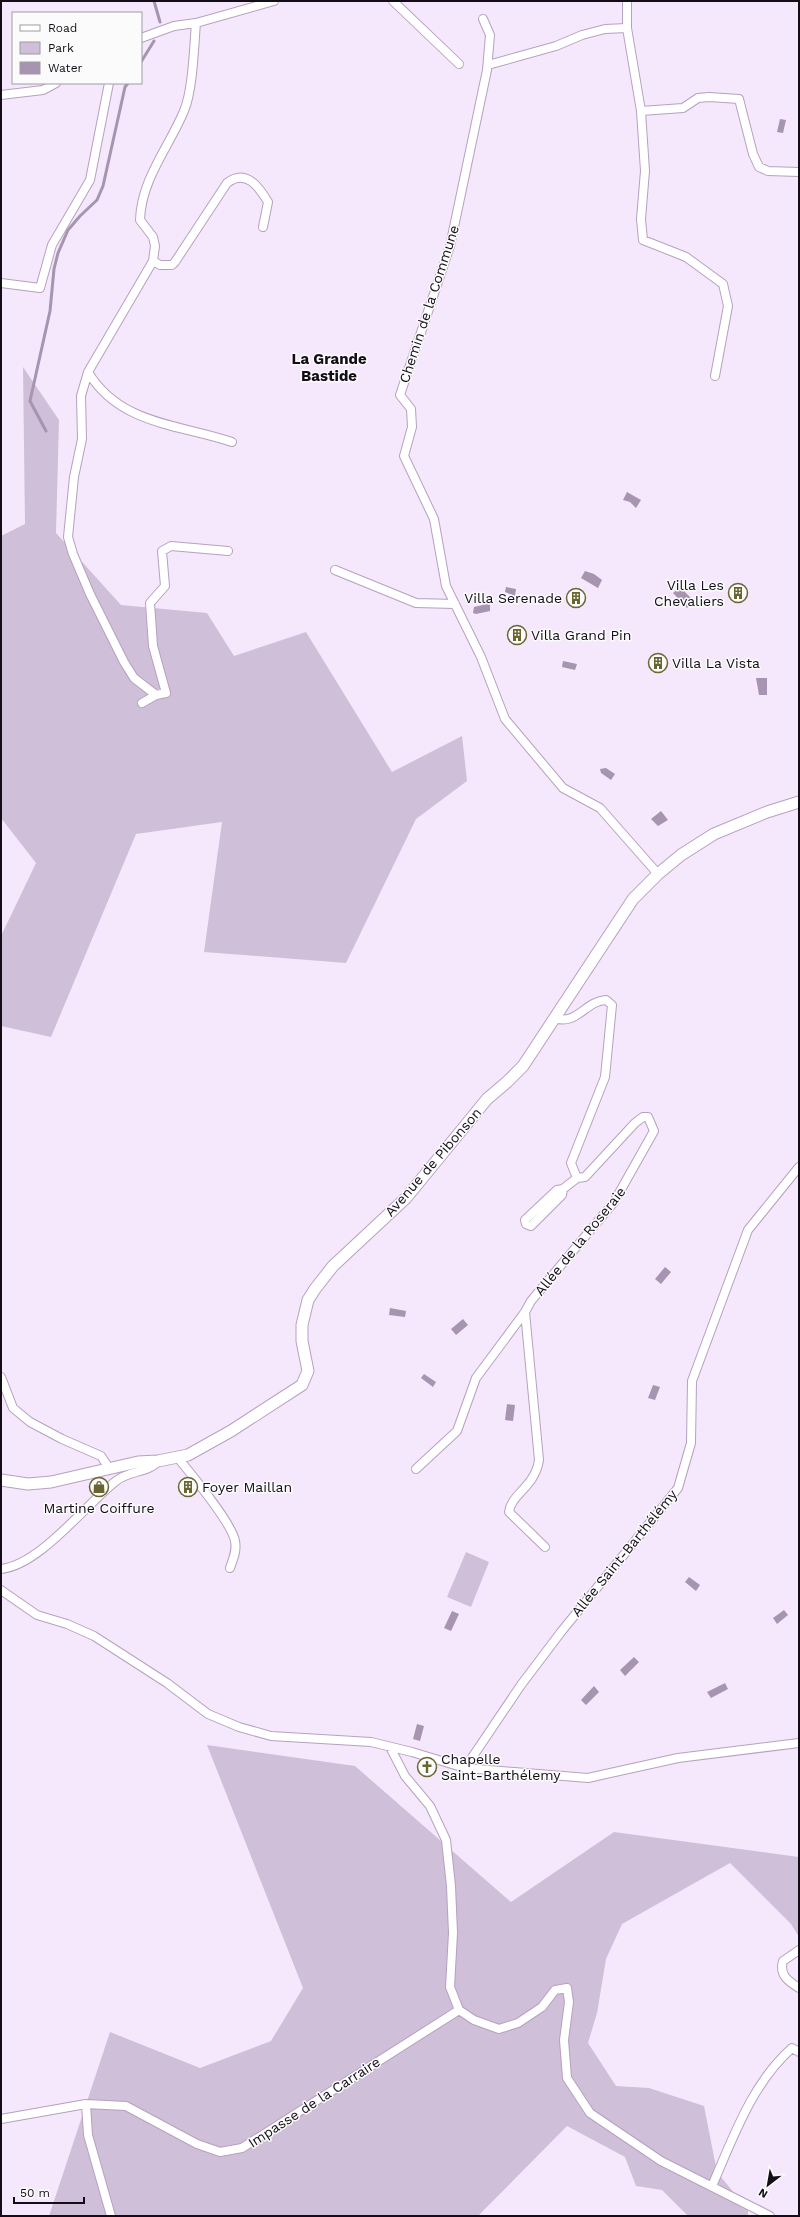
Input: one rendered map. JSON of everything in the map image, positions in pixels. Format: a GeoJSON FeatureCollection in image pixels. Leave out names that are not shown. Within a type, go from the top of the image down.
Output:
{"type":"FeatureCollection","features":[{"type":"Feature","properties":{"kind":"street"},"geometry":{"type":"LineString","coordinates":[[142,38],[174,26],[196,23],[274,1]]}},
{"type":"Feature","properties":{"kind":"street"},"geometry":{"type":"LineString","coordinates":[[393,1],[459,64]]}},
{"type":"Feature","properties":{"kind":"street"},"geometry":{"type":"LineString","coordinates":[[627,1],[627,28],[641,111],[645,171],[641,219],[643,240],[686,257],[723,284],[728,306],[724,335],[714,376]]}},
{"type":"Feature","properties":{"kind":"street","name":"Chemin de la Commune"},"geometry":{"type":"LineString","coordinates":[[483,19],[490,36],[488,65],[450,246],[400,395],[411,409],[412,426],[404,456],[434,520],[446,586],[481,657],[505,719],[563,788],[600,808],[658,874]]}},
{"type":"Feature","properties":{"kind":"street"},"geometry":{"type":"LineString","coordinates":[[156,695],[134,678],[124,662],[90,594],[73,554],[68,537],[74,477],[82,439],[81,396],[88,372],[153,261],[155,246],[153,237],[140,220],[140,206],[145,190],[185,110],[192,68],[196,23]]}},
{"type":"Feature","properties":{"kind":"street"},"geometry":{"type":"LineString","coordinates":[[488,65],[556,46],[582,35],[604,29],[627,28]]}},
{"type":"Feature","properties":{"kind":"street"},"geometry":{"type":"LineString","coordinates":[[1,95],[43,90],[54,84]]}},
{"type":"Feature","properties":{"kind":"street"},"geometry":{"type":"LineString","coordinates":[[1,283],[40,288],[52,245],[90,180],[109,84]]}},
{"type":"Feature","properties":{"kind":"street"},"geometry":{"type":"LineString","coordinates":[[641,111],[683,108],[698,98],[709,97],[739,99],[753,154],[759,167],[768,171],[799,172]]}},
{"type":"Feature","properties":{"kind":"street"},"geometry":{"type":"LineString","coordinates":[[153,261],[160,265],[172,265],[175,262],[227,183],[235,177],[242,177],[252,182],[260,189],[268,202],[263,227]]}},
{"type":"Feature","properties":{"kind":"street"},"geometry":{"type":"LineString","coordinates":[[88,372],[96,386],[129,412],[187,431],[203,432],[232,442]]}},
{"type":"Feature","properties":{"kind":"street"},"geometry":{"type":"LineString","coordinates":[[142,703],[156,695],[166,693],[154,646],[150,603],[165,586],[162,552],[171,546],[228,551]]}},
{"type":"Feature","properties":{"kind":"street"},"geometry":{"type":"LineString","coordinates":[[335,570],[416,603],[455,604]]}},
{"type":"Feature","properties":{"kind":"street","name":"Avenue de Pibonson"},"geometry":{"type":"LineString","coordinates":[[1,1480],[28,1484],[51,1482],[109,1468],[178,1458],[188,1455],[231,1431],[302,1385],[308,1371],[302,1341],[302,1325],[308,1300],[315,1288],[333,1266],[406,1198],[487,1098],[507,1082],[523,1066],[633,899],[680,855],[714,834],[767,812],[799,802]]}},
{"type":"Feature","properties":{"kind":"street"},"geometry":{"type":"LineString","coordinates":[[554,1018],[563,1022],[570,1020],[599,1000],[606,1000],[612,1005],[605,1077],[571,1163],[576,1178],[563,1189],[557,1190],[551,1195],[525,1220],[526,1224],[531,1226],[562,1194],[563,1189]]}},
{"type":"Feature","properties":{"kind":"street","name":"Allée de la Roseraie"},"geometry":{"type":"LineString","coordinates":[[525,1312],[531,1301],[614,1202],[654,1131],[648,1117],[643,1117],[635,1123],[585,1177],[576,1178]]}},
{"type":"Feature","properties":{"kind":"street","name":"Allée Saint-Barthélémy"},"geometry":{"type":"LineString","coordinates":[[465,1768],[521,1684],[561,1632],[678,1488],[691,1444],[692,1381],[748,1230],[799,1167]]}},
{"type":"Feature","properties":{"kind":"street"},"geometry":{"type":"LineString","coordinates":[[416,1469],[457,1431],[476,1378],[525,1312]]}},
{"type":"Feature","properties":{"kind":"street"},"geometry":{"type":"LineString","coordinates":[[525,1312],[539,1460],[537,1472],[532,1481],[510,1505],[509,1512],[545,1547]]}},
{"type":"Feature","properties":{"kind":"street"},"geometry":{"type":"LineString","coordinates":[[1,1378],[14,1408],[30,1422],[62,1439],[101,1456],[109,1468]]}},
{"type":"Feature","properties":{"kind":"street"},"geometry":{"type":"LineString","coordinates":[[178,1458],[214,1506],[235,1540],[235,1555],[230,1568]]}},
{"type":"Feature","properties":{"kind":"street"},"geometry":{"type":"LineString","coordinates":[[1,1569],[11,1568],[39,1551],[123,1476],[153,1468],[158,1461]]}},
{"type":"Feature","properties":{"kind":"street"},"geometry":{"type":"LineString","coordinates":[[1,1590],[37,1615],[67,1624],[94,1636],[167,1683],[208,1714],[239,1727],[270,1736],[371,1742],[465,1768],[588,1778],[678,1758],[799,1743]]}},
{"type":"Feature","properties":{"kind":"street"},"geometry":{"type":"LineString","coordinates":[[390,1747],[405,1776],[430,1806],[446,1840],[454,1933],[450,1987],[459,2010],[474,2020],[499,2030],[518,2023],[542,2007],[555,1990],[567,1988],[569,2002],[564,2040],[567,2078],[590,2113],[661,2161],[770,2216]]}},
{"type":"Feature","properties":{"kind":"street"},"geometry":{"type":"LineString","coordinates":[[799,1950],[783,1961],[781,1969],[786,1979],[799,1988]]}},
{"type":"Feature","properties":{"kind":"street","name":"Impasse de la Carraire"},"geometry":{"type":"LineString","coordinates":[[1,2119],[86,2104],[126,2106],[197,2144],[220,2152],[242,2148],[459,2010]]}},
{"type":"Feature","properties":{"kind":"street"},"geometry":{"type":"LineString","coordinates":[[712,2186],[755,2094],[776,2062],[792,2048],[799,2052]]}},
{"type":"Feature","properties":{"kind":"street"},"geometry":{"type":"LineString","coordinates":[[86,2104],[88,2135],[111,2216]]}},
{"type":"Feature","properties":{"kind":"green space"},"geometry":{"type":"Polygon","coordinates":[[[23,367],[59,420],[56,533],[121,605],[207,613],[234,656],[306,632],[392,772],[462,736],[467,781],[416,819],[346,963],[204,952],[222,822],[136,834],[51,1037],[1,1026],[1,936],[36,863],[1,818],[1,536],[25,524],[23,367]]]}},
{"type":"Feature","properties":{"kind":"green space"},"geometry":{"type":"Polygon","coordinates":[[[466,1552],[489,1562],[471,1607],[447,1597],[466,1552]]]}},
{"type":"Feature","properties":{"kind":"green space"},"geometry":{"type":"Polygon","coordinates":[[[207,1745],[355,1766],[511,1902],[614,1832],[799,1857],[799,1937],[791,1924],[730,1863],[622,1924],[606,1959],[597,2013],[588,2043],[616,2086],[649,2088],[704,2106],[717,2172],[748,2210],[748,2216],[688,2216],[662,2190],[636,2186],[625,2157],[567,2126],[478,2216],[49,2216],[110,2032],[200,2068],[271,2041],[303,1988],[207,1745]]]}},
{"type":"Feature","properties":{"kind":"water"},"geometry":{"type":"Polygon","coordinates":[[[780,119],[786,120],[783,133],[777,132],[780,119]]]}},
{"type":"Feature","properties":{"kind":"water"},"geometry":{"type":"Polygon","coordinates":[[[627,492],[641,500],[636,508],[630,502],[623,500],[627,492]]]}},
{"type":"Feature","properties":{"kind":"water"},"geometry":{"type":"Polygon","coordinates":[[[585,571],[594,574],[602,580],[598,588],[581,578],[585,571]]]}},
{"type":"Feature","properties":{"kind":"water"},"geometry":{"type":"Polygon","coordinates":[[[506,587],[516,589],[515,596],[505,592],[506,587]]]}},
{"type":"Feature","properties":{"kind":"water"},"geometry":{"type":"Polygon","coordinates":[[[680,587],[694,601],[687,608],[673,593],[680,587]]]}},
{"type":"Feature","properties":{"kind":"water"},"geometry":{"type":"Polygon","coordinates":[[[487,604],[490,605],[490,611],[476,614],[473,613],[474,607],[487,604]]]}},
{"type":"Feature","properties":{"kind":"water"},"geometry":{"type":"Polygon","coordinates":[[[563,661],[577,664],[575,670],[562,667],[563,661]]]}},
{"type":"Feature","properties":{"kind":"water"},"geometry":{"type":"Polygon","coordinates":[[[756,678],[767,678],[767,695],[759,695],[756,678]]]}},
{"type":"Feature","properties":{"kind":"water"},"geometry":{"type":"Polygon","coordinates":[[[606,768],[615,774],[611,780],[601,773],[600,769],[606,768]]]}},
{"type":"Feature","properties":{"kind":"water"},"geometry":{"type":"Polygon","coordinates":[[[661,811],[668,820],[658,826],[651,819],[661,811]]]}},
{"type":"Feature","properties":{"kind":"water"},"geometry":{"type":"Polygon","coordinates":[[[665,1267],[671,1272],[661,1284],[655,1279],[665,1267]]]}},
{"type":"Feature","properties":{"kind":"water"},"geometry":{"type":"Polygon","coordinates":[[[390,1308],[406,1311],[405,1317],[389,1315],[390,1308]]]}},
{"type":"Feature","properties":{"kind":"water"},"geometry":{"type":"Polygon","coordinates":[[[463,1319],[468,1325],[456,1335],[451,1329],[463,1319]]]}},
{"type":"Feature","properties":{"kind":"water"},"geometry":{"type":"Polygon","coordinates":[[[424,1374],[436,1382],[433,1387],[421,1378],[424,1374]]]}},
{"type":"Feature","properties":{"kind":"water"},"geometry":{"type":"Polygon","coordinates":[[[653,1385],[660,1387],[655,1400],[648,1398],[653,1385]]]}},
{"type":"Feature","properties":{"kind":"water"},"geometry":{"type":"Polygon","coordinates":[[[507,1404],[515,1405],[513,1421],[505,1420],[507,1404]]]}},
{"type":"Feature","properties":{"kind":"water"},"geometry":{"type":"Polygon","coordinates":[[[689,1577],[700,1585],[696,1591],[685,1582],[689,1577]]]}},
{"type":"Feature","properties":{"kind":"water"},"geometry":{"type":"Polygon","coordinates":[[[784,1610],[788,1615],[777,1624],[773,1618],[784,1610]]]}},
{"type":"Feature","properties":{"kind":"water"},"geometry":{"type":"Polygon","coordinates":[[[452,1611],[459,1614],[451,1631],[444,1628],[452,1611]]]}},
{"type":"Feature","properties":{"kind":"water"},"geometry":{"type":"Polygon","coordinates":[[[634,1657],[639,1662],[625,1676],[620,1670],[634,1657]]]}},
{"type":"Feature","properties":{"kind":"water"},"geometry":{"type":"Polygon","coordinates":[[[725,1683],[728,1689],[711,1698],[707,1692],[725,1683]]]}},
{"type":"Feature","properties":{"kind":"water"},"geometry":{"type":"Polygon","coordinates":[[[594,1686],[599,1692],[586,1705],[581,1700],[594,1686]]]}},
{"type":"Feature","properties":{"kind":"water"},"geometry":{"type":"Polygon","coordinates":[[[417,1724],[424,1726],[420,1741],[413,1739],[417,1724]]]}},
{"type":"Feature","properties":{"kind":"waterway"},"geometry":{"type":"LineString","coordinates":[[154,1],[160,22]]}},
{"type":"Feature","properties":{"kind":"waterway"},"geometry":{"type":"LineString","coordinates":[[142,60],[154,41]]}},
{"type":"Feature","properties":{"kind":"waterway"},"geometry":{"type":"LineString","coordinates":[[46,431],[30,401],[50,311],[54,269],[58,253],[68,230],[97,200],[103,186],[125,87],[127,84]]}},
{"type":"Feature","properties":{"kind":"place","name":"Villa Les Chevaliers"},"geometry":{"type":"Point","coordinates":[738,593]}},
{"type":"Feature","properties":{"kind":"place","name":"Villa Serenade"},"geometry":{"type":"Point","coordinates":[576,598]}},
{"type":"Feature","properties":{"kind":"place","name":"Villa Grand Pin"},"geometry":{"type":"Point","coordinates":[517,635]}},
{"type":"Feature","properties":{"kind":"place","name":"Villa La Vista"},"geometry":{"type":"Point","coordinates":[658,663]}},
{"type":"Feature","properties":{"kind":"place","name":"Martine Coiffure"},"geometry":{"type":"Point","coordinates":[99,1487]}},
{"type":"Feature","properties":{"kind":"place","name":"Foyer Maillan"},"geometry":{"type":"Point","coordinates":[188,1487]}},
{"type":"Feature","properties":{"kind":"place","name":"Chapelle Saint-Barthélemy"},"geometry":{"type":"Point","coordinates":[427,1767]}},
{"type":"Feature","properties":{"kind":"district","name":"La Grande Bastide"},"geometry":{"type":"Point","coordinates":[329,368]}}]}
